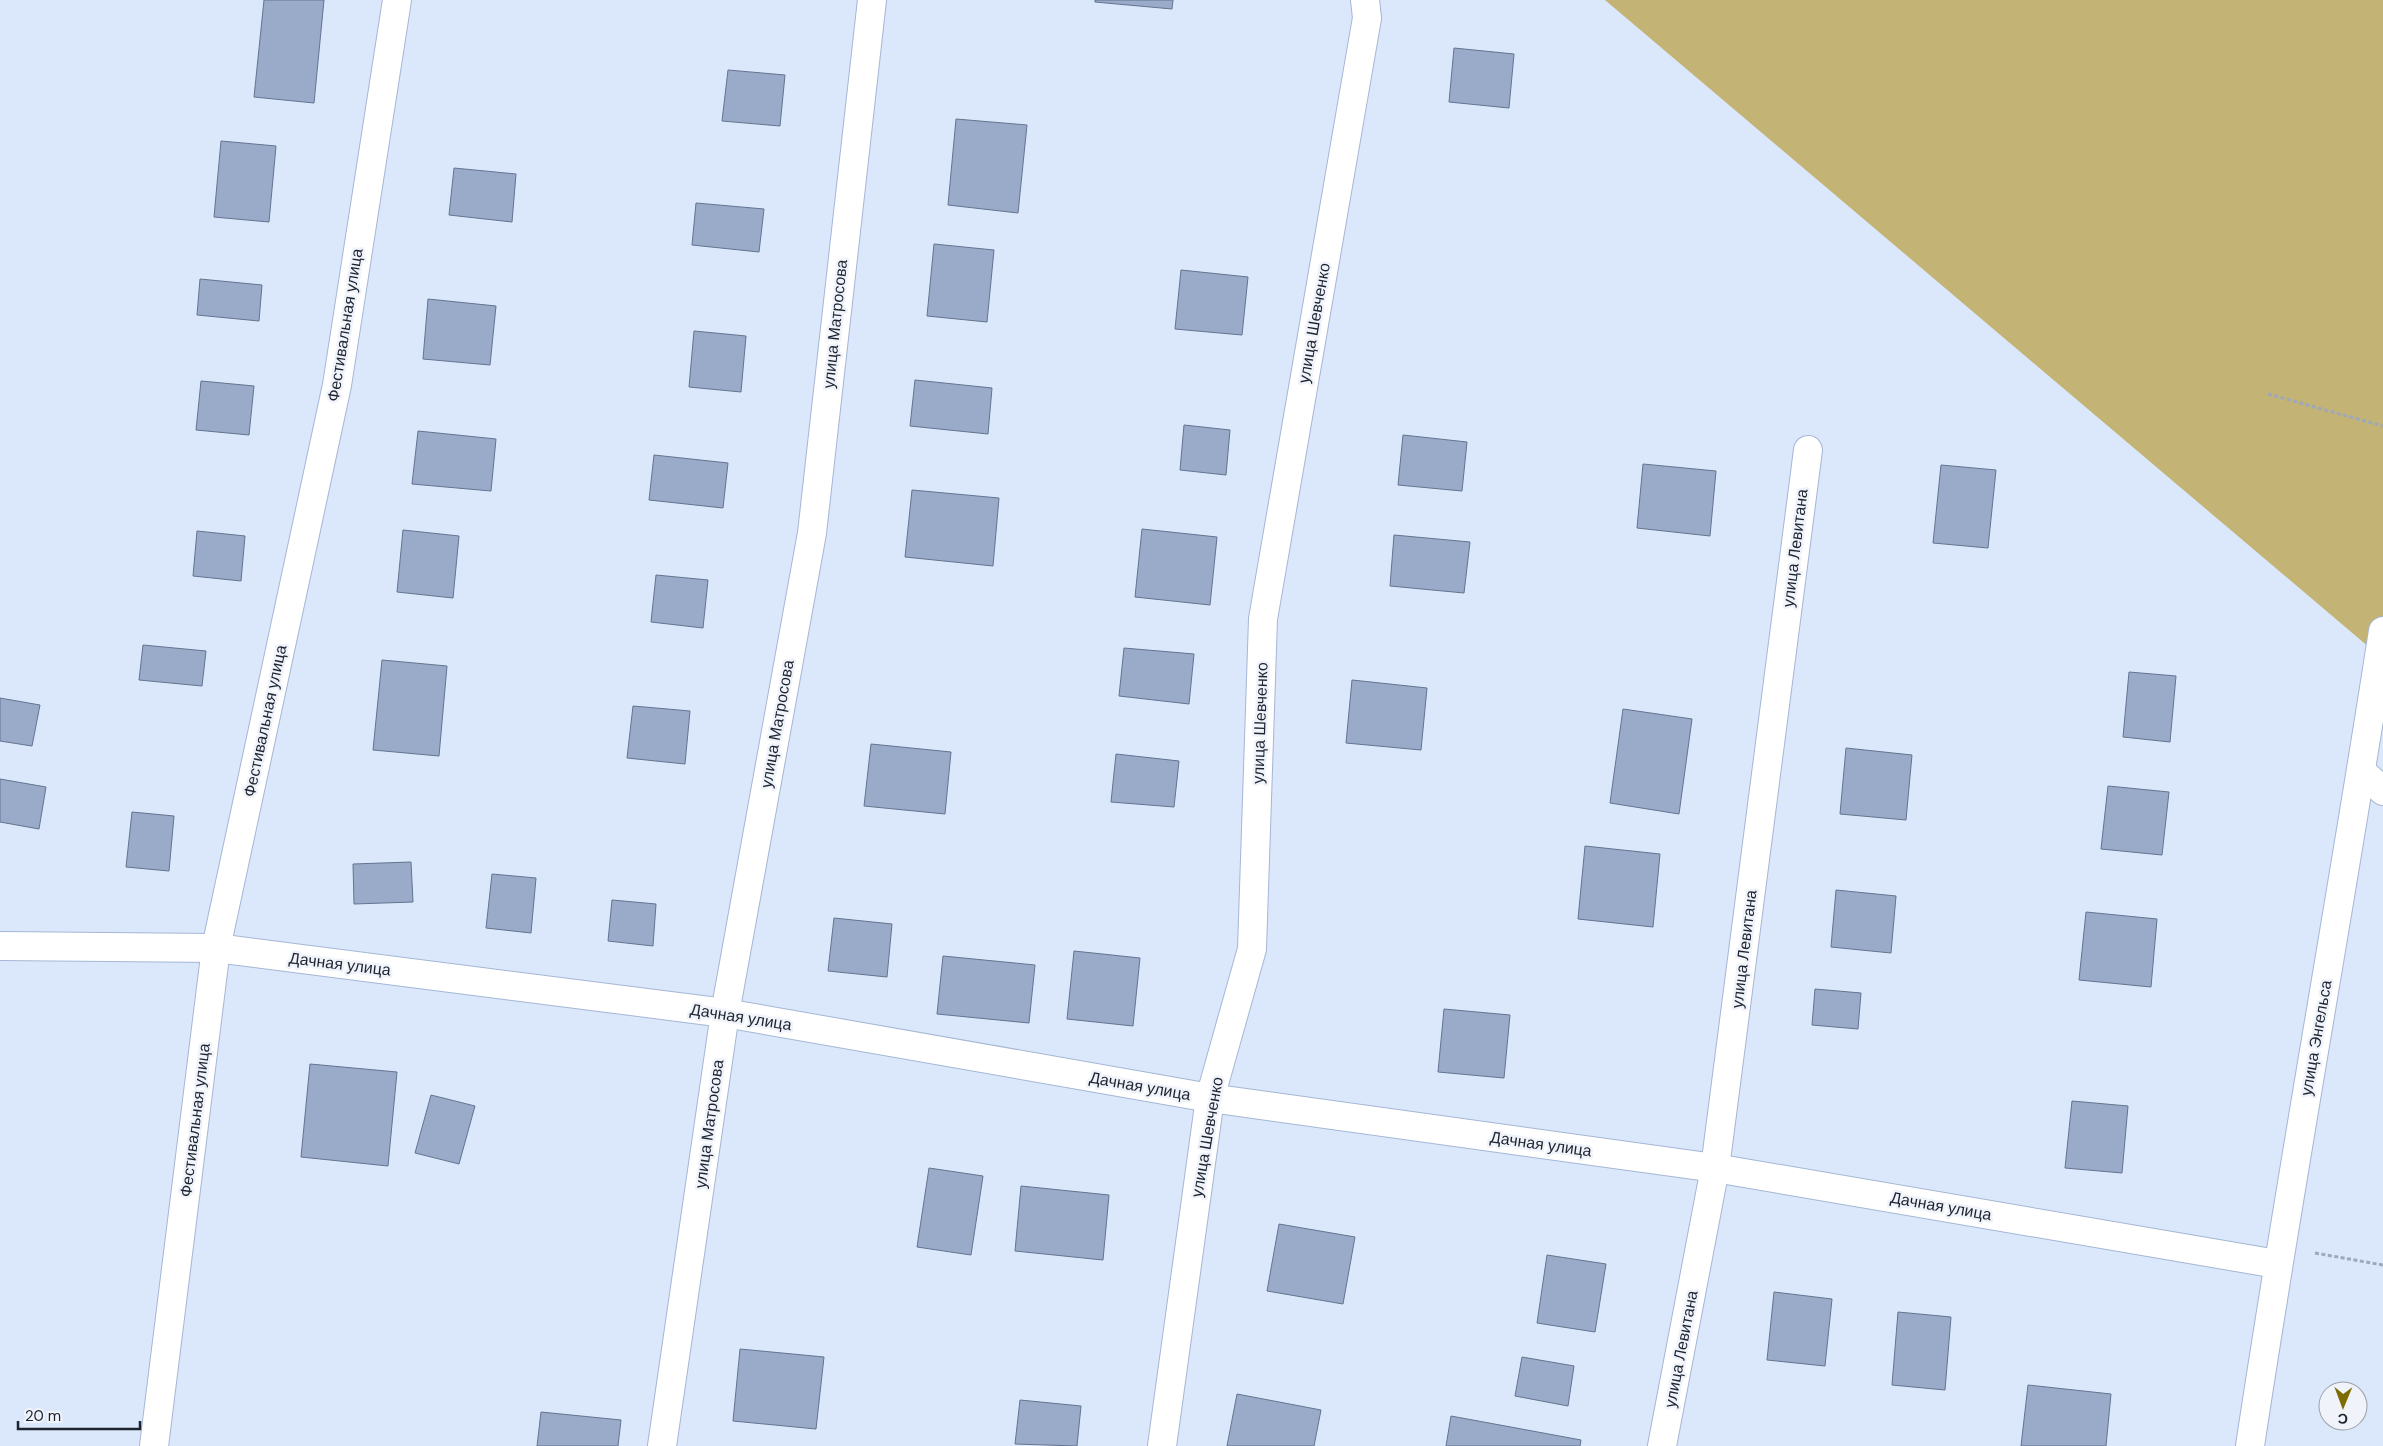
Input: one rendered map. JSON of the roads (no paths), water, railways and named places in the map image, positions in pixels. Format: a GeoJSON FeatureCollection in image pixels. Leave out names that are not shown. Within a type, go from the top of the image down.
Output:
{"type":"FeatureCollection","features":[{"type":"Feature","properties":{"kind":"street","name":"Фестивальная улица"},"geometry":{"type":"LineString","coordinates":[[154,1446],[216,948],[337,384],[397,0]]}},
{"type":"Feature","properties":{"kind":"street","name":"улица Матросова"},"geometry":{"type":"LineString","coordinates":[[662,1446],[725,1013],[812,533],[872,0]]}},
{"type":"Feature","properties":{"kind":"street","name":"улица Шевченко"},"geometry":{"type":"LineString","coordinates":[[1162,1446],[1210,1098],[1252,949],[1263,618],[1365,28],[1365,0]]}},
{"type":"Feature","properties":{"kind":"street","name":"улица Левитана"},"geometry":{"type":"LineString","coordinates":[[1662,1446],[1716,1168],[1808,450]]}},
{"type":"Feature","properties":{"kind":"street","name":"улица Энгельса"},"geometry":{"type":"LineString","coordinates":[[2250,1446],[2279,1255],[2383,631]]}},
{"type":"Feature","properties":{"kind":"street"},"geometry":{"type":"LineString","coordinates":[[2361,771],[2383,791]]}},
{"type":"Feature","properties":{"kind":"street","name":"Дачная улица"},"geometry":{"type":"LineString","coordinates":[[0,946],[216,948],[725,1013],[1210,1098],[1716,1168],[2279,1255]]}}]}
